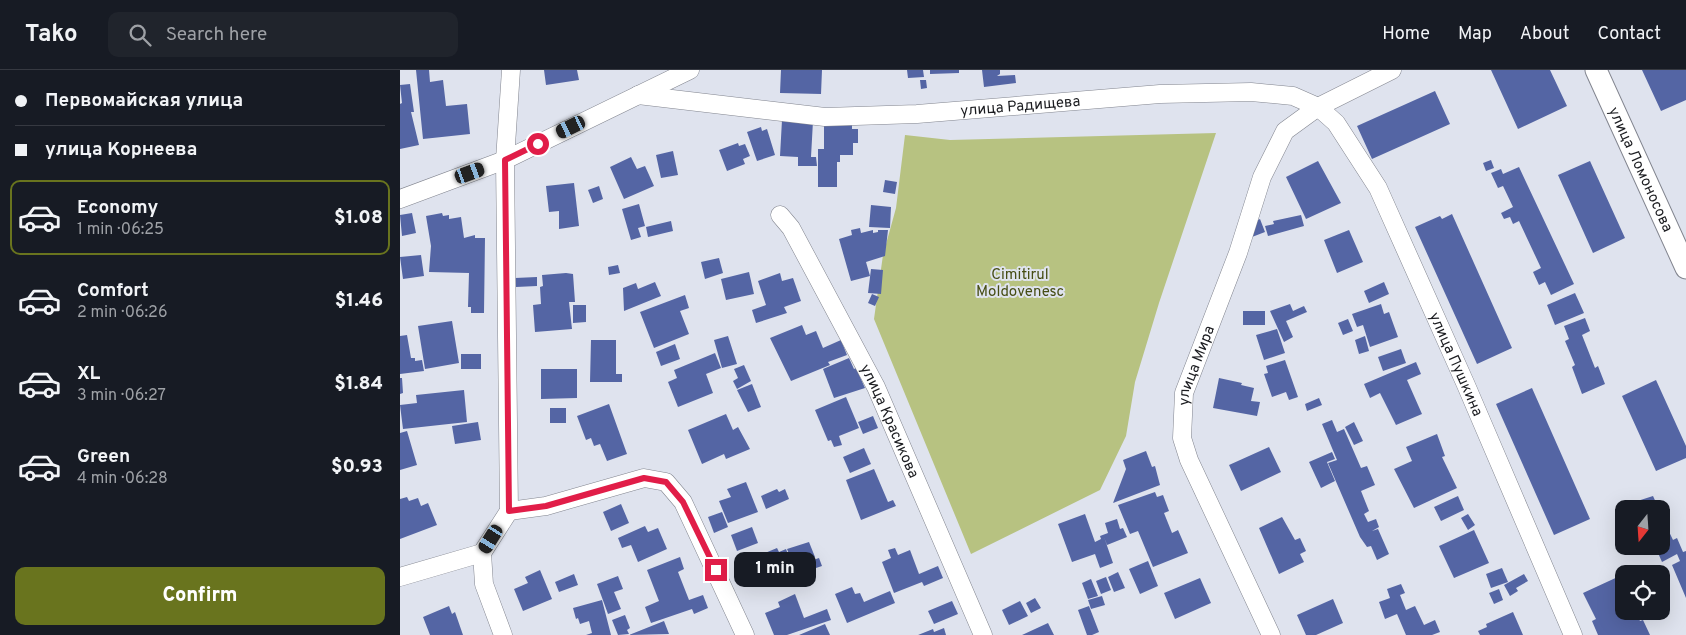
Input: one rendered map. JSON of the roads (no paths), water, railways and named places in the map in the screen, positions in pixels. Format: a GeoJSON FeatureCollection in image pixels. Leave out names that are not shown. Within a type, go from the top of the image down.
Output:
{"type":"FeatureCollection","features":[{"type":"Feature","properties":{"kind":"street"},"geometry":{"type":"LineString","coordinates":[[503,635],[484,584],[482,553],[509,511],[505,160],[511,70]]}},
{"type":"Feature","properties":{"kind":"street"},"geometry":{"type":"LineString","coordinates":[[400,198],[505,160],[690,70]]}},
{"type":"Feature","properties":{"kind":"street"},"geometry":{"type":"LineString","coordinates":[[1318,106],[1392,70]]}},
{"type":"Feature","properties":{"kind":"street","name":"улица Ломоносова"},"geometry":{"type":"LineString","coordinates":[[1596,70],[1686,268]]}},
{"type":"Feature","properties":{"kind":"street","name":"улица Радищева"},"geometry":{"type":"LineString","coordinates":[[638,95],[825,117],[917,114],[1160,94],[1251,92],[1293,96],[1318,106]]}},
{"type":"Feature","properties":{"kind":"street","name":"улица Мира"},"geometry":{"type":"LineString","coordinates":[[1271,635],[1189,460],[1182,438],[1181,418],[1184,393],[1238,253],[1262,177],[1285,131],[1318,106]]}},
{"type":"Feature","properties":{"kind":"street","name":"улица Пушкина"},"geometry":{"type":"LineString","coordinates":[[1318,106],[1336,123],[1378,188],[1466,385],[1573,635]]}},
{"type":"Feature","properties":{"kind":"street","name":"улица Красикова"},"geometry":{"type":"LineString","coordinates":[[780,215],[790,228],[876,387],[984,635]]}},
{"type":"Feature","properties":{"kind":"street"},"geometry":{"type":"LineString","coordinates":[[509,511],[546,506],[644,478],[666,482],[683,502],[745,635]]}},
{"type":"Feature","properties":{"kind":"street"},"geometry":{"type":"LineString","coordinates":[[400,577],[482,553]]}},
{"type":"Feature","properties":{"kind":"park label","name":"Cimitirul Moldovenesc"},"geometry":{"type":"Point","coordinates":[1020,282]}}]}
